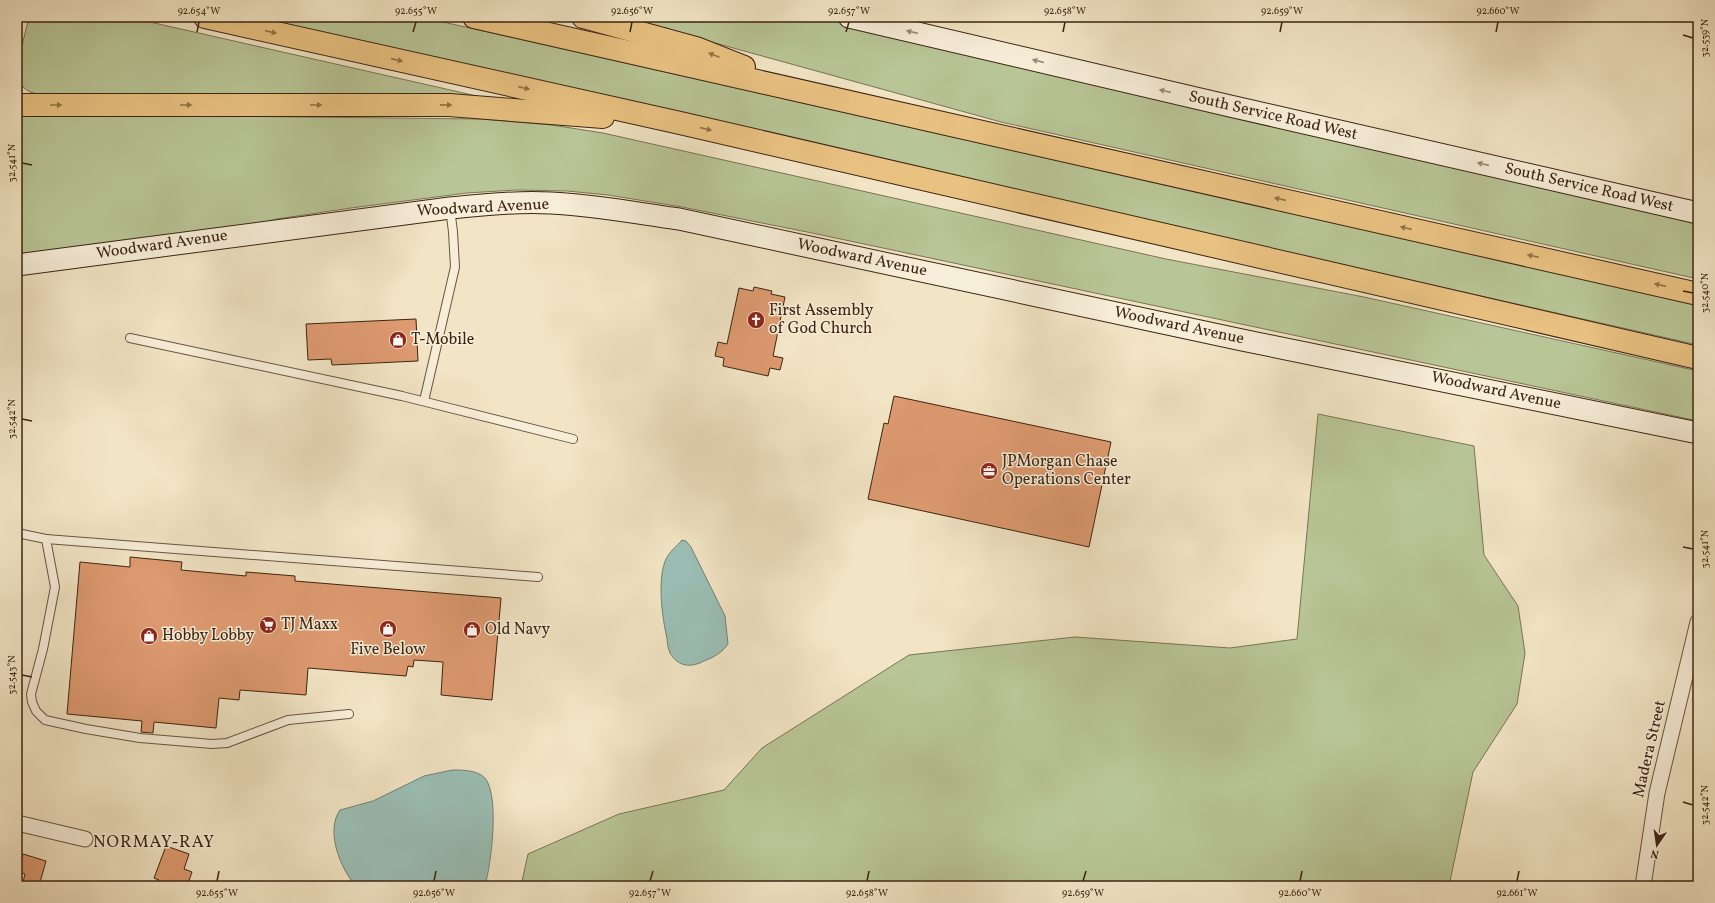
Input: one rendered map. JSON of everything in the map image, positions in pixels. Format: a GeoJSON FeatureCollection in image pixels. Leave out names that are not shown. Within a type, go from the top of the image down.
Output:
{"type":"FeatureCollection","features":[{"type":"Feature","properties":{"kind":"highway"},"geometry":{"type":"LineString","coordinates":[[205,17],[680,122],[1698,358]]}},
{"type":"Feature","properties":{"kind":"highway"},"geometry":{"type":"LineString","coordinates":[[474,17],[1698,294]]}},
{"type":"Feature","properties":{"kind":"highway"},"geometry":{"type":"LineString","coordinates":[[583,17],[696,48],[816,94]]}},
{"type":"Feature","properties":{"kind":"highway"},"geometry":{"type":"LineString","coordinates":[[17,104],[449,105],[680,122]]}},
{"type":"Feature","properties":{"kind":"main road","name":"South Service Road West"},"geometry":{"type":"LineString","coordinates":[[849,17],[1246,110],[1698,213]]}},
{"type":"Feature","properties":{"kind":"main road","name":"Woodward Avenue"},"geometry":{"type":"LineString","coordinates":[[17,265],[450,208],[507,203],[550,203],[593,206],[679,219],[1234,338],[1698,433]]}},
{"type":"Feature","properties":{"kind":"street","name":"Madera Street"},"geometry":{"type":"LineString","coordinates":[[1643,886],[1657,793],[1692,677],[1698,622]]}},
{"type":"Feature","properties":{"kind":"street"},"geometry":{"type":"LineString","coordinates":[[17,823],[85,839]]}},
{"type":"Feature","properties":{"kind":"lane"},"geometry":{"type":"LineString","coordinates":[[424,401],[455,267],[450,208]]}},
{"type":"Feature","properties":{"kind":"lane"},"geometry":{"type":"LineString","coordinates":[[130,338],[424,401],[573,439]]}},
{"type":"Feature","properties":{"kind":"lane"},"geometry":{"type":"LineString","coordinates":[[17,533],[46,539],[538,577]]}},
{"type":"Feature","properties":{"kind":"lane"},"geometry":{"type":"LineString","coordinates":[[46,539],[55,587],[43,649],[31,694],[32,702],[36,711],[46,720],[111,734],[212,744],[227,743],[288,720],[349,714]]}},
{"type":"Feature","properties":{"kind":"green space"},"geometry":{"type":"Polygon","coordinates":[[[29,17],[128,17],[490,99],[41,95],[30,92],[17,83],[17,66],[29,17]]]}},
{"type":"Feature","properties":{"kind":"green space"},"geometry":{"type":"Polygon","coordinates":[[[246,17],[421,17],[1698,305],[1698,345],[246,17]]]}},
{"type":"Feature","properties":{"kind":"green space"},"geometry":{"type":"Polygon","coordinates":[[[621,17],[817,17],[1698,219],[1698,279],[1001,122],[621,17]]]}},
{"type":"Feature","properties":{"kind":"green space"},"geometry":{"type":"Polygon","coordinates":[[[31,114],[481,119],[552,125],[603,133],[1166,259],[1364,297],[1698,371],[1698,421],[817,234],[682,207],[608,195],[567,191],[516,190],[467,193],[277,219],[230,230],[30,255],[17,252],[17,118],[31,114]]]}},
{"type":"Feature","properties":{"kind":"green space"},"geometry":{"type":"Polygon","coordinates":[[[1318,414],[1474,446],[1484,555],[1518,606],[1525,653],[1517,704],[1473,772],[1449,886],[521,886],[528,854],[619,814],[724,790],[762,748],[909,655],[1075,637],[1230,648],[1297,639],[1318,414]]]}},
{"type":"Feature","properties":{"kind":"water"},"geometry":{"type":"Polygon","coordinates":[[[682,540],[686,541],[691,547],[725,616],[728,644],[723,650],[714,656],[694,665],[681,664],[673,658],[669,651],[663,620],[661,587],[663,567],[667,556],[682,540]]]}},
{"type":"Feature","properties":{"kind":"water"},"geometry":{"type":"Polygon","coordinates":[[[452,770],[478,773],[485,778],[490,787],[493,831],[490,863],[485,886],[361,886],[356,884],[347,886],[351,880],[342,865],[334,836],[336,818],[340,810],[373,801],[424,776],[452,770]]]}},
{"type":"Feature","properties":{"kind":"building","name":"First Assembly of God Church"},"geometry":{"type":"Polygon","coordinates":[[[754,287],[772,291],[771,294],[785,297],[773,356],[783,358],[780,370],[770,368],[768,376],[723,366],[724,358],[715,356],[718,342],[727,344],[739,288],[753,291],[754,287]]]}},
{"type":"Feature","properties":{"kind":"building"},"geometry":{"type":"Polygon","coordinates":[[[416,319],[418,361],[332,365],[331,359],[308,360],[306,324],[416,319]]]}},
{"type":"Feature","properties":{"kind":"building","name":"JPMorgan Chase Operations Center"},"geometry":{"type":"Polygon","coordinates":[[[894,396],[1111,442],[1089,547],[868,499],[884,423],[888,424],[894,396]]]}},
{"type":"Feature","properties":{"kind":"building"},"geometry":{"type":"Polygon","coordinates":[[[130,557],[182,562],[181,570],[246,576],[246,572],[295,576],[295,581],[501,598],[492,700],[441,695],[443,662],[414,660],[413,667],[408,666],[406,676],[308,668],[306,695],[240,690],[239,700],[219,698],[216,728],[154,722],[153,733],[141,732],[142,721],[67,714],[80,562],[130,567],[130,557]]]}},
{"type":"Feature","properties":{"kind":"building"},"geometry":{"type":"Polygon","coordinates":[[[166,846],[189,854],[184,869],[192,872],[187,886],[156,886],[159,880],[154,878],[166,846]]]}},
{"type":"Feature","properties":{"kind":"building"},"geometry":{"type":"Polygon","coordinates":[[[23,854],[46,861],[39,886],[22,886],[25,874],[18,872],[23,854]]]}},
{"type":"Feature","properties":{"kind":"place","name":"First Assembly of God Church"},"geometry":{"type":"Point","coordinates":[756,320]}},
{"type":"Feature","properties":{"kind":"place","name":"T-Mobile"},"geometry":{"type":"Point","coordinates":[398,340]}},
{"type":"Feature","properties":{"kind":"place","name":"JPMorgan Chase Operations Center"},"geometry":{"type":"Point","coordinates":[989,471]}},
{"type":"Feature","properties":{"kind":"place","name":"TJ Maxx"},"geometry":{"type":"Point","coordinates":[268,625]}},
{"type":"Feature","properties":{"kind":"place","name":"Five Below"},"geometry":{"type":"Point","coordinates":[388,629]}},
{"type":"Feature","properties":{"kind":"place","name":"Old Navy"},"geometry":{"type":"Point","coordinates":[472,630]}},
{"type":"Feature","properties":{"kind":"place","name":"Hobby Lobby"},"geometry":{"type":"Point","coordinates":[149,636]}},
{"type":"Feature","properties":{"kind":"district","name":"NORMAY-RAY"},"geometry":{"type":"Point","coordinates":[154,842]}}]}
